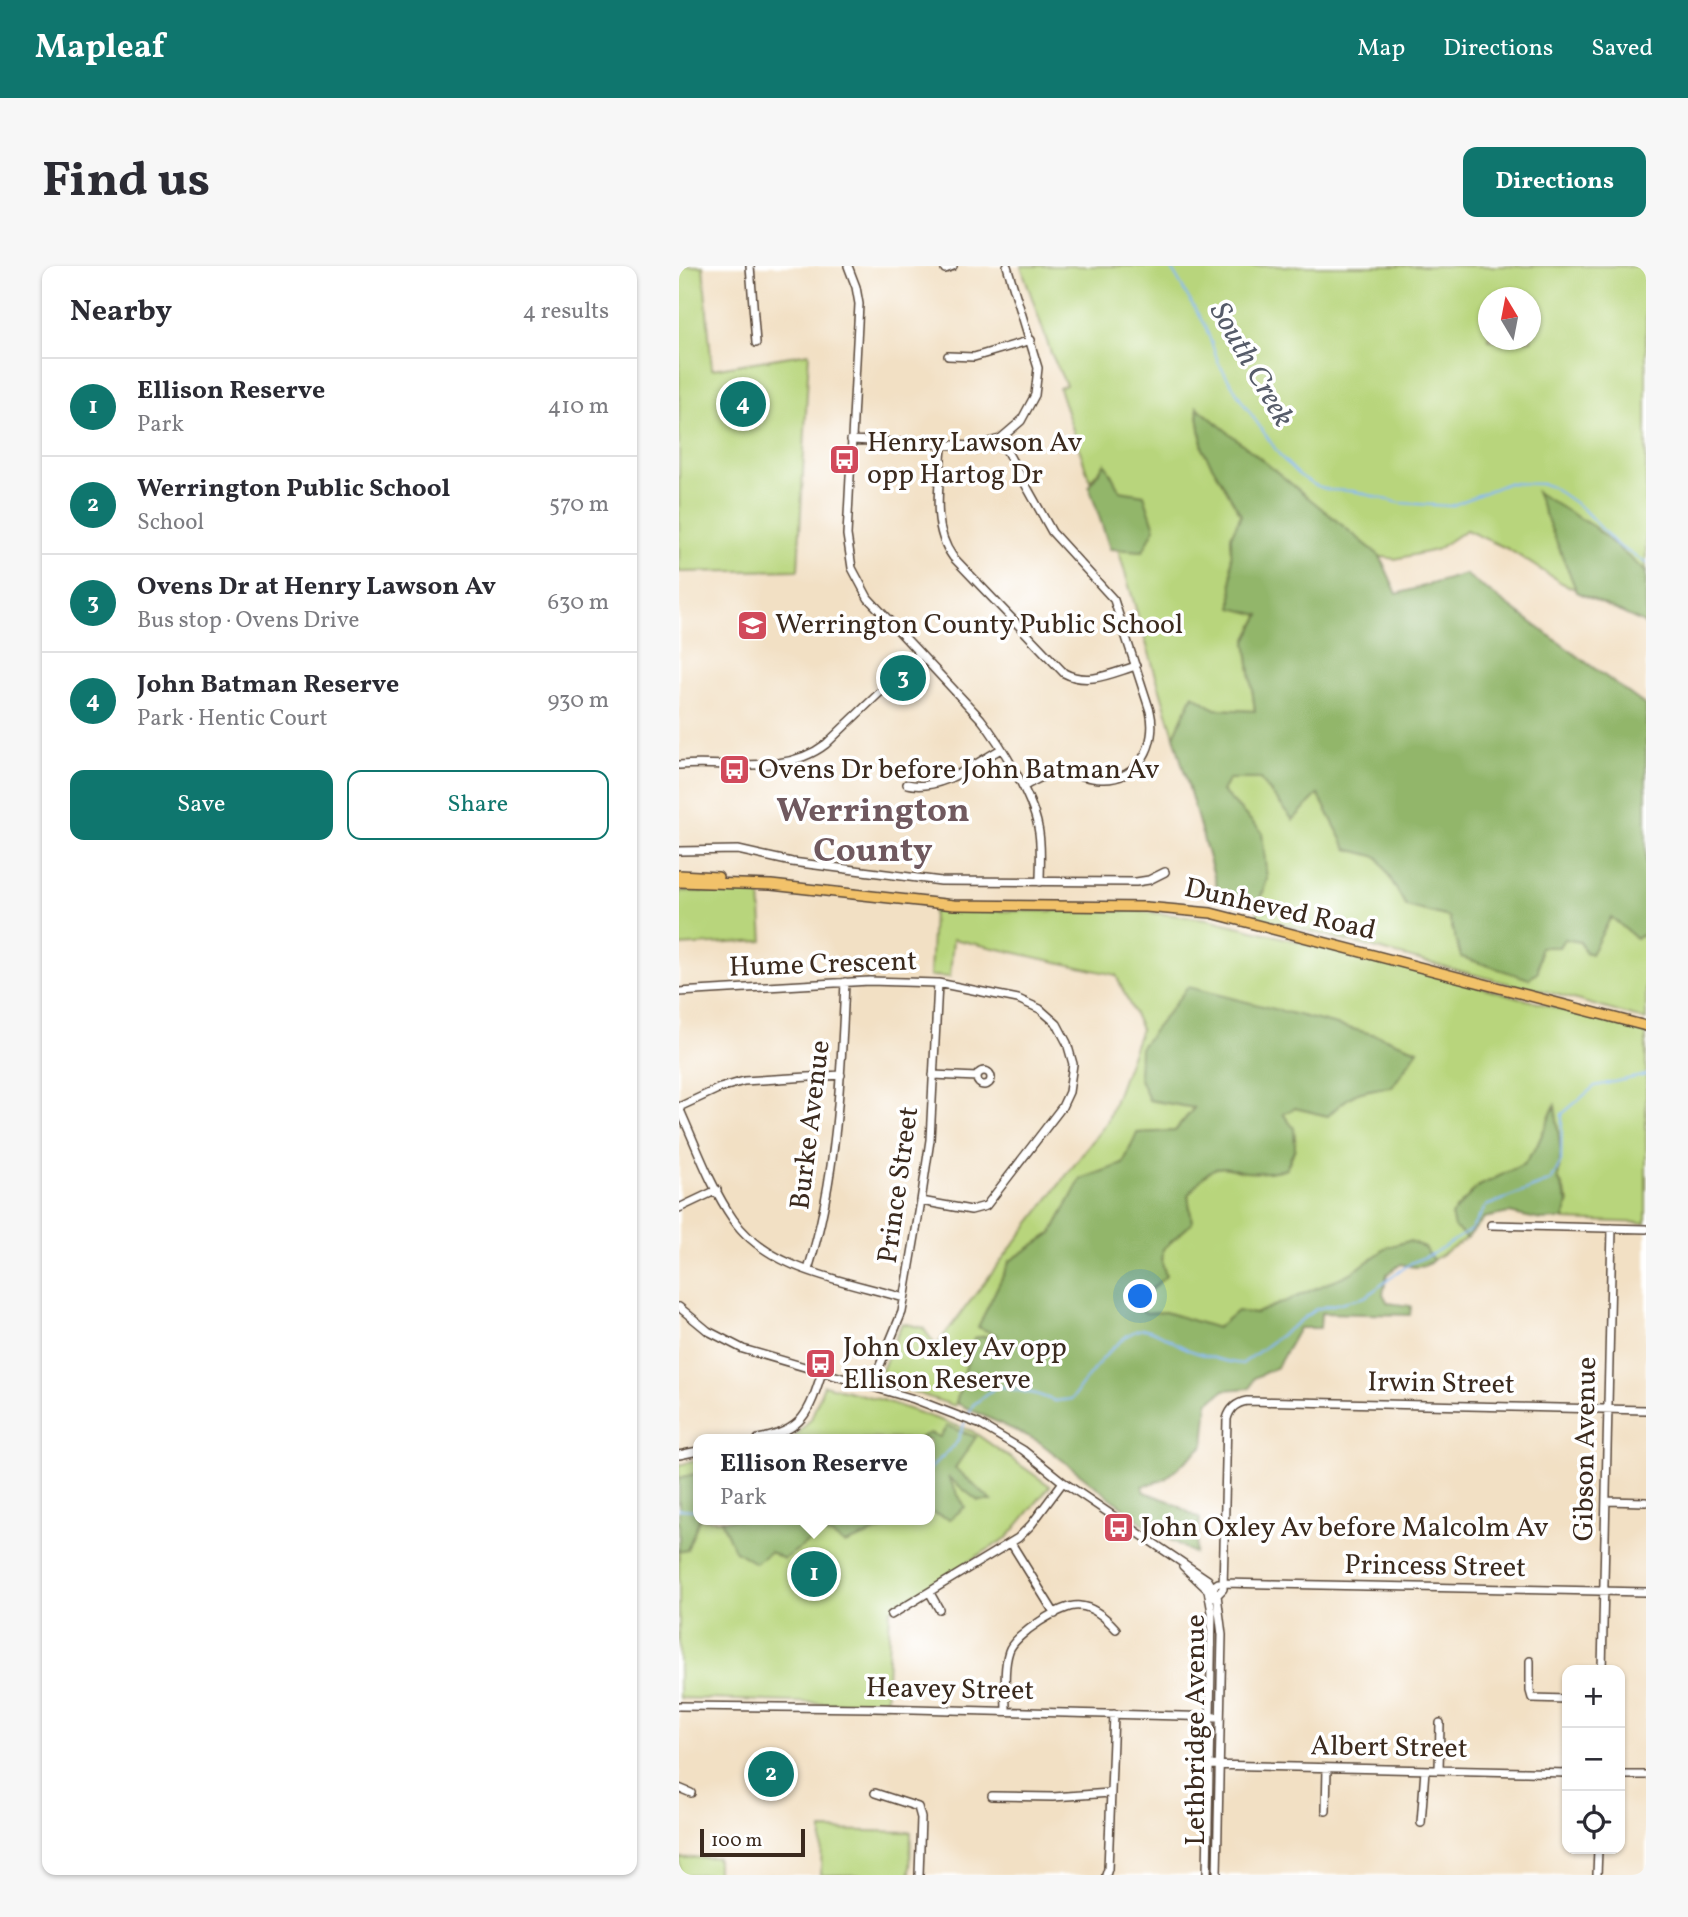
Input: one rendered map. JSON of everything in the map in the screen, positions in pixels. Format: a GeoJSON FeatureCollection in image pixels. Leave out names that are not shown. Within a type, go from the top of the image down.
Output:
{"type":"FeatureCollection","features":[{"type":"Feature","properties":{"kind":"main road","name":"Dunheved Road"},"geometry":{"type":"LineString","coordinates":[[679,875],[735,878],[771,885]]}},
{"type":"Feature","properties":{"kind":"main road","name":"Dunheved Road"},"geometry":{"type":"LineString","coordinates":[[679,882],[771,885],[954,905],[1146,907],[1211,914],[1646,1026]]}},
{"type":"Feature","properties":{"kind":"street"},"geometry":{"type":"LineString","coordinates":[[750,266],[756,343]]}},
{"type":"Feature","properties":{"kind":"street"},"geometry":{"type":"LineString","coordinates":[[848,266],[859,304],[847,535],[852,568],[868,598],[981,719],[1001,749],[1033,808],[1039,829],[1040,882]]}},
{"type":"Feature","properties":{"kind":"street"},"geometry":{"type":"LineString","coordinates":[[945,269],[954,266]]}},
{"type":"Feature","properties":{"kind":"street"},"geometry":{"type":"LineString","coordinates":[[852,440],[973,446],[1000,439],[1021,421],[1035,396],[1038,368],[1007,266]]}},
{"type":"Feature","properties":{"kind":"street"},"geometry":{"type":"LineString","coordinates":[[948,356],[974,357],[1031,340]]}},
{"type":"Feature","properties":{"kind":"street"},"geometry":{"type":"LineString","coordinates":[[1000,439],[1052,532],[1114,600],[1154,727],[1151,743],[1139,763],[1128,772],[1112,779],[1096,779],[1060,772],[1043,776],[1023,787]]}},
{"type":"Feature","properties":{"kind":"street"},"geometry":{"type":"LineString","coordinates":[[942,446],[939,522],[943,540],[953,557],[1064,673],[1080,679],[1091,679],[1136,666]]}},
{"type":"Feature","properties":{"kind":"street"},"geometry":{"type":"LineString","coordinates":[[679,765],[781,763],[808,756],[826,744],[920,654]]}},
{"type":"Feature","properties":{"kind":"street"},"geometry":{"type":"LineString","coordinates":[[907,784],[923,786],[941,781],[1001,749]]}},
{"type":"Feature","properties":{"kind":"street"},"geometry":{"type":"LineString","coordinates":[[679,851],[738,850],[787,862],[941,881],[1136,883],[1165,872]]}},
{"type":"Feature","properties":{"kind":"street","name":"Hume Crescent"},"geometry":{"type":"LineString","coordinates":[[679,992],[845,982],[938,983],[1018,999],[1040,1009],[1053,1020],[1065,1038],[1072,1059],[1073,1076],[1062,1107],[986,1206],[971,1209],[921,1201]]}},
{"type":"Feature","properties":{"kind":"street","name":"Burke Avenue"},"geometry":{"type":"LineString","coordinates":[[808,1270],[822,1218],[837,1124],[845,982]]}},
{"type":"Feature","properties":{"kind":"street","name":"Prince Street"},"geometry":{"type":"LineString","coordinates":[[871,1387],[902,1312],[921,1201],[929,1147],[938,983]]}},
{"type":"Feature","properties":{"kind":"street"},"geometry":{"type":"LineString","coordinates":[[841,1075],[744,1081],[720,1088],[679,1108],[717,1190],[733,1219],[752,1242],[782,1261],[904,1298]]}},
{"type":"Feature","properties":{"kind":"street"},"geometry":{"type":"LineString","coordinates":[[933,1075],[977,1077]]}},
{"type":"Feature","properties":{"kind":"street"},"geometry":{"type":"LineString","coordinates":[[679,1208],[717,1190]]}},
{"type":"Feature","properties":{"kind":"street"},"geometry":{"type":"LineString","coordinates":[[1491,1225],[1646,1229]]}},
{"type":"Feature","properties":{"kind":"street","name":"Gibson Avenue"},"geometry":{"type":"LineString","coordinates":[[1602,1665],[1612,1228]]}},
{"type":"Feature","properties":{"kind":"street"},"geometry":{"type":"LineString","coordinates":[[679,1309],[730,1344],[871,1387],[979,1424],[1023,1450],[1063,1482],[1199,1573],[1212,1592],[1223,1588],[1223,1583]]}},
{"type":"Feature","properties":{"kind":"street"},"geometry":{"type":"LineString","coordinates":[[779,1434],[800,1422],[813,1403],[822,1373]]}},
{"type":"Feature","properties":{"kind":"street","name":"Irwin Street"},"geometry":{"type":"LineString","coordinates":[[1235,1405],[1247,1401],[1646,1410]]}},
{"type":"Feature","properties":{"kind":"street","name":"Lethbridge Avenue"},"geometry":{"type":"LineString","coordinates":[[1223,1583],[1227,1419],[1235,1405]]}},
{"type":"Feature","properties":{"kind":"street"},"geometry":{"type":"LineString","coordinates":[[891,1615],[1011,1543],[1027,1530],[1063,1482]]}},
{"type":"Feature","properties":{"kind":"street"},"geometry":{"type":"LineString","coordinates":[[1605,1501],[1646,1502]]}},
{"type":"Feature","properties":{"kind":"street"},"geometry":{"type":"LineString","coordinates":[[1011,1543],[1055,1614]]}},
{"type":"Feature","properties":{"kind":"street","name":"Princess Street"},"geometry":{"type":"LineString","coordinates":[[1223,1583],[1646,1592]]}},
{"type":"Feature","properties":{"kind":"street"},"geometry":{"type":"LineString","coordinates":[[930,1592],[939,1609]]}},
{"type":"Feature","properties":{"kind":"street","name":"Lethbridge Avenue"},"geometry":{"type":"LineString","coordinates":[[1207,1875],[1212,1592]]}},
{"type":"Feature","properties":{"kind":"street","name":"Lethbridge Avenue"},"geometry":{"type":"LineString","coordinates":[[1212,1592],[1222,1636],[1216,1875]]}},
{"type":"Feature","properties":{"kind":"street"},"geometry":{"type":"LineString","coordinates":[[1006,1712],[1007,1661],[1011,1646],[1025,1632],[1068,1607],[1082,1606],[1103,1616],[1116,1629]]}},
{"type":"Feature","properties":{"kind":"street"},"geometry":{"type":"LineString","coordinates":[[1530,1661],[1532,1698],[1562,1699]]}},
{"type":"Feature","properties":{"kind":"street","name":"Heavey Street"},"geometry":{"type":"LineString","coordinates":[[679,1706],[1220,1717]]}},
{"type":"Feature","properties":{"kind":"street"},"geometry":{"type":"LineString","coordinates":[[1106,1875],[1114,1714]]}},
{"type":"Feature","properties":{"kind":"street"},"geometry":{"type":"LineString","coordinates":[[1439,1770],[1440,1723]]}},
{"type":"Feature","properties":{"kind":"street","name":"Albert Street"},"geometry":{"type":"LineString","coordinates":[[1210,1765],[1562,1773]]}},
{"type":"Feature","properties":{"kind":"street"},"geometry":{"type":"LineString","coordinates":[[1326,1811],[1328,1768]]}},
{"type":"Feature","properties":{"kind":"street"},"geometry":{"type":"LineString","coordinates":[[1421,1823],[1425,1770]]}},
{"type":"Feature","properties":{"kind":"street"},"geometry":{"type":"LineString","coordinates":[[1625,1774],[1646,1775]]}},
{"type":"Feature","properties":{"kind":"street"},"geometry":{"type":"LineString","coordinates":[[679,1788],[691,1793]]}},
{"type":"Feature","properties":{"kind":"street"},"geometry":{"type":"LineString","coordinates":[[874,1793],[918,1807],[921,1818],[919,1875]]}},
{"type":"Feature","properties":{"kind":"street"},"geometry":{"type":"LineString","coordinates":[[992,1796],[1052,1797],[1110,1793]]}},
{"type":"Feature","properties":{"kind":"street"},"geometry":{"type":"LineString","coordinates":[[1597,1875],[1598,1854]]}},
{"type":"Feature","properties":{"kind":"green space"},"geometry":{"type":"Polygon","coordinates":[[[679,266],[703,266],[712,369],[809,353],[798,570],[679,572],[679,266]]]}},
{"type":"Feature","properties":{"kind":"green space"},"geometry":{"type":"Polygon","coordinates":[[[1021,266],[1646,266],[1646,626],[1641,620],[1562,583],[1508,549],[1466,530],[1436,550],[1395,559],[1345,551],[1231,476],[1208,416],[1197,407],[1203,450],[1242,515],[1231,536],[1260,614],[1246,641],[1255,711],[1215,709],[1193,695],[1174,736],[1118,549],[1143,551],[1120,492],[1105,463],[1090,481],[1059,388],[1066,385],[1051,353],[1021,266]]]}},
{"type":"Feature","properties":{"kind":"green space"},"geometry":{"type":"Polygon","coordinates":[[[1197,407],[1380,556],[1397,594],[1465,574],[1646,706],[1646,934],[1636,938],[1611,917],[1591,954],[1585,952],[1580,942],[1564,939],[1559,947],[1540,947],[1538,972],[1529,979],[1461,957],[1449,917],[1406,906],[1378,857],[1347,849],[1318,794],[1293,820],[1260,779],[1229,779],[1222,791],[1262,832],[1267,879],[1257,907],[1218,890],[1174,736],[1193,695],[1215,709],[1255,711],[1246,641],[1260,615],[1232,608],[1231,536],[1241,515],[1203,450],[1197,407]]]}},
{"type":"Feature","properties":{"kind":"green space"},"geometry":{"type":"Polygon","coordinates":[[[1105,463],[1120,491],[1144,495],[1155,528],[1143,551],[1110,549],[1089,486],[1105,463]]]}},
{"type":"Feature","properties":{"kind":"green space"},"geometry":{"type":"Polygon","coordinates":[[[1536,492],[1594,527],[1646,572],[1646,624],[1577,592],[1536,492]]]}},
{"type":"Feature","properties":{"kind":"green space"},"geometry":{"type":"Polygon","coordinates":[[[1229,779],[1260,779],[1318,793],[1347,849],[1378,857],[1406,906],[1449,917],[1462,957],[1538,971],[1540,947],[1559,947],[1564,938],[1580,942],[1585,952],[1611,916],[1635,936],[1646,872],[1646,1020],[1531,987],[1529,989],[1256,917],[1267,879],[1221,791],[1229,779]]]}},
{"type":"Feature","properties":{"kind":"green space"},"geometry":{"type":"Polygon","coordinates":[[[679,891],[760,894],[763,941],[679,946],[679,891]]]}},
{"type":"Feature","properties":{"kind":"green space"},"geometry":{"type":"Polygon","coordinates":[[[933,911],[1138,911],[1208,919],[1470,984],[1646,1033],[1646,1223],[1564,1220],[1569,1201],[1558,1177],[1560,1151],[1554,1107],[1537,1146],[1524,1164],[1477,1187],[1451,1215],[1467,1238],[1433,1260],[1424,1247],[1409,1241],[1388,1247],[1353,1272],[1332,1283],[1255,1314],[1237,1311],[1217,1328],[1165,1312],[1146,1313],[1134,1305],[1166,1276],[1162,1263],[1163,1249],[1192,1223],[1188,1195],[1202,1178],[1221,1167],[1251,1172],[1286,1169],[1295,1147],[1295,1135],[1283,1114],[1295,1108],[1327,1116],[1357,1094],[1371,1089],[1392,1087],[1418,1050],[1379,1036],[1188,988],[1149,1100],[1195,1107],[1175,1131],[1137,1133],[1123,1164],[1081,1179],[1052,1233],[1010,1261],[979,1327],[998,1335],[974,1338],[955,1406],[884,1382],[880,1375],[902,1323],[923,1328],[936,1346],[1107,1122],[1141,1029],[1116,975],[953,939],[950,977],[930,976],[933,911]]]}},
{"type":"Feature","properties":{"kind":"green space"},"geometry":{"type":"Polygon","coordinates":[[[1188,987],[1380,1036],[1418,1050],[1392,1087],[1371,1089],[1357,1094],[1328,1116],[1295,1108],[1283,1114],[1294,1128],[1295,1148],[1286,1169],[1251,1172],[1221,1167],[1205,1175],[1188,1195],[1192,1223],[1163,1249],[1162,1263],[1166,1276],[1134,1305],[1146,1313],[1165,1312],[1217,1328],[1237,1311],[1254,1314],[1353,1272],[1388,1247],[1409,1241],[1424,1247],[1433,1260],[1414,1267],[1401,1264],[1387,1274],[1383,1294],[1388,1303],[1411,1306],[1410,1315],[1321,1313],[1320,1328],[1299,1328],[1277,1367],[1254,1378],[1250,1388],[1224,1390],[1208,1403],[1204,1445],[1165,1479],[1143,1486],[1144,1492],[1169,1501],[1200,1519],[1195,1554],[1148,1527],[1038,1441],[956,1403],[974,1338],[996,1335],[978,1327],[1010,1261],[1052,1233],[1081,1179],[1123,1164],[1137,1133],[1175,1131],[1194,1108],[1149,1100],[1139,1077],[1140,1048],[1188,987]]]}},
{"type":"Feature","properties":{"kind":"green space"},"geometry":{"type":"Polygon","coordinates":[[[1555,1105],[1561,1153],[1558,1178],[1568,1202],[1564,1219],[1541,1220],[1509,1213],[1484,1218],[1467,1238],[1454,1227],[1451,1215],[1477,1187],[1524,1164],[1537,1146],[1555,1105]]]}},
{"type":"Feature","properties":{"kind":"green space"},"geometry":{"type":"Polygon","coordinates":[[[824,1385],[882,1400],[972,1431],[1050,1486],[1008,1537],[890,1610],[886,1705],[679,1698],[679,1465],[693,1461],[693,1525],[935,1525],[935,1434],[798,1434],[811,1419],[824,1385]]]}},
{"type":"Feature","properties":{"kind":"green space"},"geometry":{"type":"Polygon","coordinates":[[[947,1426],[976,1437],[955,1468],[992,1501],[978,1501],[948,1477],[965,1507],[950,1519],[935,1514],[935,1435],[940,1437],[947,1426]]]}},
{"type":"Feature","properties":{"kind":"green space"},"geometry":{"type":"Polygon","coordinates":[[[693,1474],[693,1525],[697,1525],[687,1550],[679,1552],[679,1478],[693,1474]]]}},
{"type":"Feature","properties":{"kind":"green space"},"geometry":{"type":"Polygon","coordinates":[[[723,1525],[895,1525],[845,1544],[831,1535],[820,1534],[784,1559],[770,1552],[755,1563],[734,1550],[723,1525]]]}},
{"type":"Feature","properties":{"kind":"green space"},"geometry":{"type":"Polygon","coordinates":[[[822,1830],[911,1832],[910,1875],[821,1875],[822,1830]]]}},
{"type":"Feature","properties":{"kind":"green space"},"geometry":{"type":"Polygon","coordinates":[[[717,1857],[717,1874],[680,1875],[679,1858],[717,1857]]]}},
{"type":"Feature","properties":{"kind":"waterway","name":"South Creek"},"geometry":{"type":"LineString","coordinates":[[1170,266],[1206,328],[1219,364],[1244,404],[1281,457],[1299,475],[1315,485],[1400,503],[1451,506],[1508,483],[1543,484],[1552,487],[1582,508],[1617,545],[1646,563]]}},
{"type":"Feature","properties":{"kind":"waterway"},"geometry":{"type":"LineString","coordinates":[[967,1417],[973,1405],[997,1386],[1055,1401],[1072,1399],[1115,1346],[1136,1331],[1145,1329],[1189,1350],[1242,1364],[1316,1309],[1365,1297],[1411,1263],[1432,1254],[1471,1230],[1486,1206],[1551,1181],[1561,1162],[1562,1114],[1595,1086],[1646,1075]]}},
{"type":"Feature","properties":{"kind":"waterway"},"geometry":{"type":"LineString","coordinates":[[935,1464],[957,1442],[965,1422]]}},
{"type":"Feature","properties":{"kind":"waterway"},"geometry":{"type":"LineString","coordinates":[[679,1509],[693,1510]]}},
{"type":"Feature","properties":{"kind":"place","name":"John Batman Reserve"},"geometry":{"type":"Point","coordinates":[743,404]}},
{"type":"Feature","properties":{"kind":"place","name":"Henry Lawson Av opp Hartog Dr"},"geometry":{"type":"Point","coordinates":[844,459]}},
{"type":"Feature","properties":{"kind":"place","name":"Werrington County Public School"},"geometry":{"type":"Point","coordinates":[752,625]}},
{"type":"Feature","properties":{"kind":"place","name":"Ovens Dr at Henry Lawson Av"},"geometry":{"type":"Point","coordinates":[903,678]}},
{"type":"Feature","properties":{"kind":"place","name":"Ovens Dr before John Batman Av"},"geometry":{"type":"Point","coordinates":[735,770]}},
{"type":"Feature","properties":{"kind":"place","name":"John Oxley Av opp Ellison Reserve"},"geometry":{"type":"Point","coordinates":[820,1364]}},
{"type":"Feature","properties":{"kind":"place","name":"John Oxley Av before Malcolm Av"},"geometry":{"type":"Point","coordinates":[1118,1528]}},
{"type":"Feature","properties":{"kind":"place","name":"Ellison Reserve"},"geometry":{"type":"Point","coordinates":[814,1574]}},
{"type":"Feature","properties":{"kind":"place","name":"Werrington Public School"},"geometry":{"type":"Point","coordinates":[771,1774]}},
{"type":"Feature","properties":{"kind":"district","name":"Werrington County"},"geometry":{"type":"Point","coordinates":[873,832]}}]}
